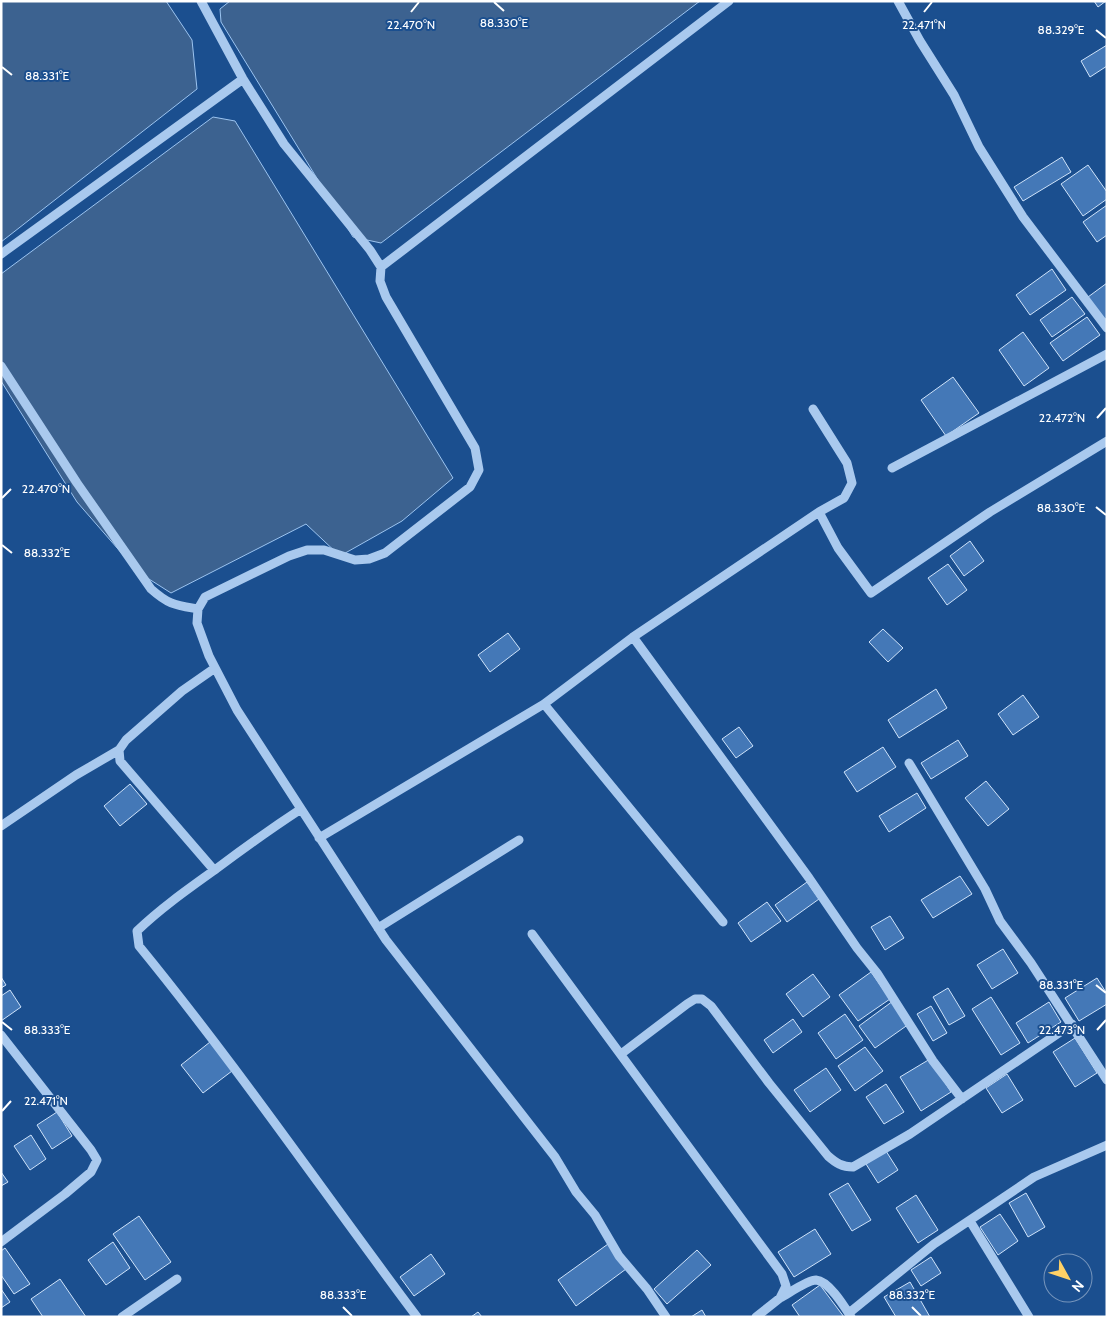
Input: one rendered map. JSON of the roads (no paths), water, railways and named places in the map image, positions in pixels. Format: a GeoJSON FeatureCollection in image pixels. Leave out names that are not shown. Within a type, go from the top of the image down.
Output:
{"type":"FeatureCollection","features":[{"type":"Feature","properties":{"kind":"street"},"geometry":{"type":"LineString","coordinates":[[201,1],[242,80],[284,144],[382,267],[380,281],[386,297],[476,448],[479,470],[470,487],[385,553],[369,559],[355,560],[324,550],[307,550],[289,556],[205,597],[198,609],[197,623],[215,668],[237,710],[386,940],[555,1157],[576,1192],[595,1215],[620,1256],[647,1289],[666,1317]]}},
{"type":"Feature","properties":{"kind":"street"},"geometry":{"type":"LineString","coordinates":[[382,267],[729,1]]}},
{"type":"Feature","properties":{"kind":"street"},"geometry":{"type":"LineString","coordinates":[[898,1],[920,41],[954,95],[979,147],[1023,217],[1107,328]]}},
{"type":"Feature","properties":{"kind":"street"},"geometry":{"type":"LineString","coordinates":[[1,254],[242,80]]}},
{"type":"Feature","properties":{"kind":"street"},"geometry":{"type":"LineString","coordinates":[[892,468],[1107,354]]}},
{"type":"Feature","properties":{"kind":"street"},"geometry":{"type":"LineString","coordinates":[[1,366],[77,483],[151,589],[173,605],[198,609]]}},
{"type":"Feature","properties":{"kind":"street"},"geometry":{"type":"LineString","coordinates":[[319,838],[544,704],[633,638],[819,512],[844,498],[852,483],[847,463],[813,409]]}},
{"type":"Feature","properties":{"kind":"street"},"geometry":{"type":"LineString","coordinates":[[819,512],[838,548],[871,593],[990,512],[1107,441]]}},
{"type":"Feature","properties":{"kind":"street"},"geometry":{"type":"LineString","coordinates":[[633,638],[877,973],[933,1061],[962,1099]]}},
{"type":"Feature","properties":{"kind":"street"},"geometry":{"type":"LineString","coordinates":[[1,826],[76,775],[119,750],[126,740],[182,691],[215,668]]}},
{"type":"Feature","properties":{"kind":"street"},"geometry":{"type":"LineString","coordinates":[[544,704],[723,922]]}},
{"type":"Feature","properties":{"kind":"street"},"geometry":{"type":"LineString","coordinates":[[119,750],[120,761],[133,778],[188,838],[214,870]]}},
{"type":"Feature","properties":{"kind":"street"},"geometry":{"type":"LineString","coordinates":[[909,764],[985,889],[1000,921],[1031,963],[1107,1080]]}},
{"type":"Feature","properties":{"kind":"street"},"geometry":{"type":"LineString","coordinates":[[301,809],[255,839],[181,894],[138,931],[139,946],[195,1015],[247,1084],[334,1206],[417,1317]]}},
{"type":"Feature","properties":{"kind":"street"},"geometry":{"type":"LineString","coordinates":[[378,928],[519,840]]}},
{"type":"Feature","properties":{"kind":"street"},"geometry":{"type":"LineString","coordinates":[[532,934],[782,1274],[786,1286],[780,1298]]}},
{"type":"Feature","properties":{"kind":"street"},"geometry":{"type":"LineString","coordinates":[[621,1054],[687,1004],[695,999],[702,999],[711,1006],[828,1156],[836,1163],[845,1167],[853,1167],[962,1099],[1072,1024]]}},
{"type":"Feature","properties":{"kind":"street"},"geometry":{"type":"LineString","coordinates":[[1,1035],[97,1160],[91,1172],[1,1242]]}},
{"type":"Feature","properties":{"kind":"street"},"geometry":{"type":"LineString","coordinates":[[756,1317],[780,1298],[816,1280],[825,1284],[833,1291],[850,1315],[934,1244],[1034,1178],[1107,1144]]}},
{"type":"Feature","properties":{"kind":"street"},"geometry":{"type":"LineString","coordinates":[[970,1221],[1029,1317]]}},
{"type":"Feature","properties":{"kind":"street"},"geometry":{"type":"LineString","coordinates":[[122,1317],[178,1279]]}},
{"type":"Feature","properties":{"kind":"water"},"geometry":{"type":"Polygon","coordinates":[[[1,1],[166,1],[192,40],[197,89],[1,242],[1,1]]]}},
{"type":"Feature","properties":{"kind":"water"},"geometry":{"type":"Polygon","coordinates":[[[230,1],[700,1],[381,243],[353,237],[221,22],[220,9],[230,1]]]}},
{"type":"Feature","properties":{"kind":"water"},"geometry":{"type":"Polygon","coordinates":[[[213,117],[235,121],[453,478],[402,521],[340,556],[306,524],[171,593],[138,572],[77,502],[1,381],[1,274],[213,117]]]}}]}
